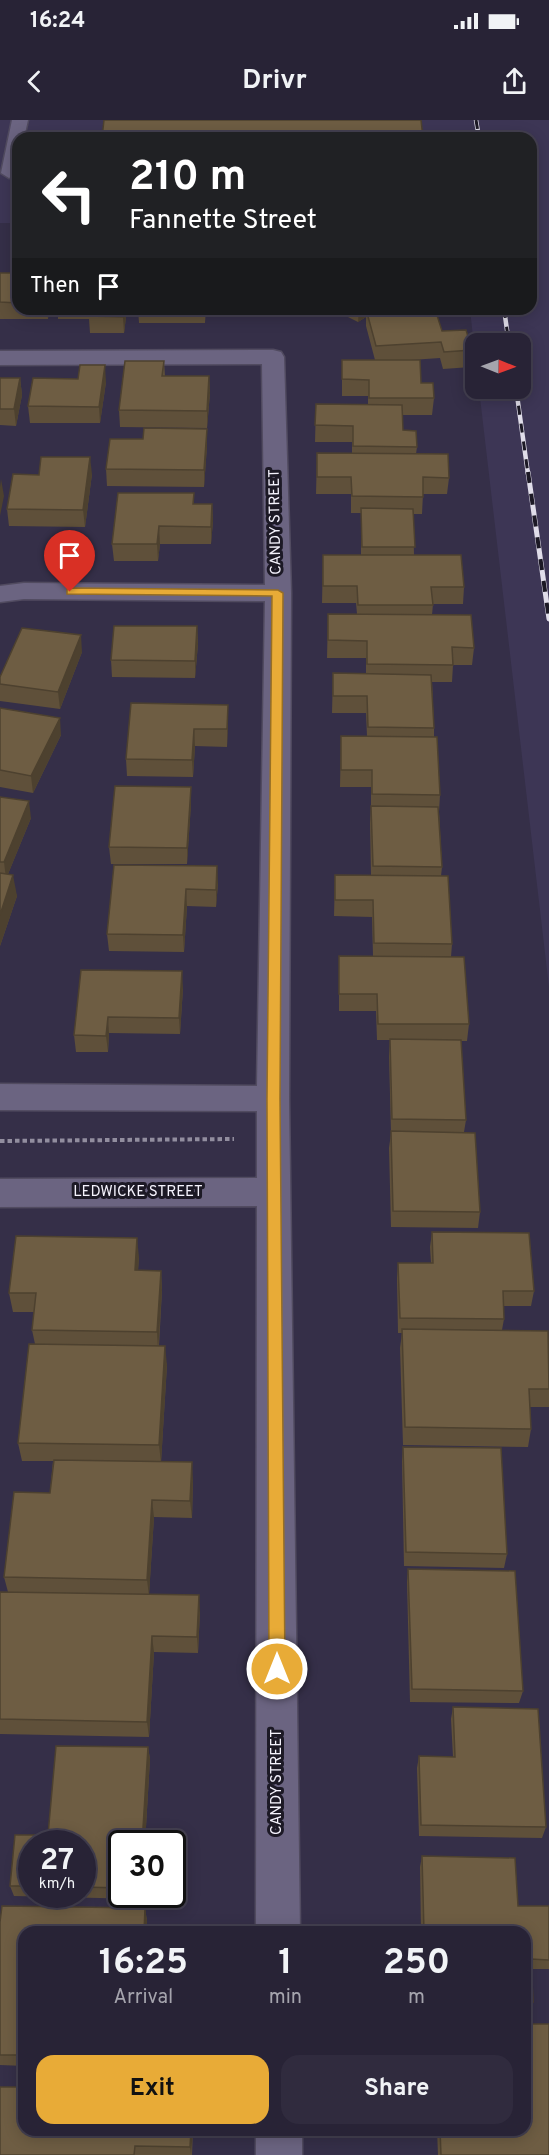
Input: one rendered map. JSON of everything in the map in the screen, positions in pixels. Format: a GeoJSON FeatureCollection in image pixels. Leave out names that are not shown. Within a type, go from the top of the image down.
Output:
{"type":"FeatureCollection","features":[{"type":"Feature","properties":{"kind":"street","name":"CANDY STREET"},"geometry":{"type":"LineString","coordinates":[[0,358],[273,357],[278,593],[273,1099],[278,1926]]}},
{"type":"Feature","properties":{"kind":"street"},"geometry":{"type":"LineString","coordinates":[[0,594],[24,591],[278,593]]}},
{"type":"Feature","properties":{"kind":"street"},"geometry":{"type":"LineString","coordinates":[[0,1097],[273,1099]]}},
{"type":"Feature","properties":{"kind":"street","name":"LEDWICKE STREET"},"geometry":{"type":"LineString","coordinates":[[0,1193],[275,1191]]}},
{"type":"Feature","properties":{"kind":"street"},"geometry":{"type":"LineString","coordinates":[[279,2136],[279,2155]]}},
{"type":"Feature","properties":{"kind":"lane"},"geometry":{"type":"LineString","coordinates":[[9,173],[12,159]]}},
{"type":"Feature","properties":{"kind":"path"},"geometry":{"type":"LineString","coordinates":[[0,1141],[274,1139]]}},
{"type":"Feature","properties":{"kind":"shaded area"},"geometry":{"type":"Polygon","coordinates":[[[0,120],[549,120],[549,987],[480,399],[531,399],[531,333],[473,333],[471,315],[537,315],[537,132],[12,132],[12,223],[0,223],[0,120]]]}},
{"type":"Feature","properties":{"kind":"building"},"geometry":{"type":"Polygon","coordinates":[[[104,120],[421,120],[422,132],[103,132],[104,120]]]}},
{"type":"Feature","properties":{"kind":"building"},"geometry":{"type":"Polygon","coordinates":[[[0,273],[12,273],[12,303],[0,302],[0,273]]]}},
{"type":"Feature","properties":{"kind":"building"},"geometry":{"type":"Polygon","coordinates":[[[89,315],[123,315],[123,317],[89,315]]]}},
{"type":"Feature","properties":{"kind":"building"},"geometry":{"type":"Polygon","coordinates":[[[368,315],[437,315],[442,331],[466,330],[465,350],[444,352],[441,342],[376,346],[368,315]]]}},
{"type":"Feature","properties":{"kind":"building"},"geometry":{"type":"Polygon","coordinates":[[[342,360],[420,360],[421,383],[433,383],[434,398],[369,398],[369,380],[342,379],[342,360]]]}},
{"type":"Feature","properties":{"kind":"building"},"geometry":{"type":"Polygon","coordinates":[[[125,361],[164,361],[162,376],[209,376],[207,411],[119,410],[125,361]]]}},
{"type":"Feature","properties":{"kind":"building"},"geometry":{"type":"Polygon","coordinates":[[[80,365],[105,365],[99,407],[28,406],[33,378],[78,379],[80,365]]]}},
{"type":"Feature","properties":{"kind":"building"},"geometry":{"type":"Polygon","coordinates":[[[0,378],[20,378],[14,409],[0,409],[0,378]]]}},
{"type":"Feature","properties":{"kind":"building"},"geometry":{"type":"Polygon","coordinates":[[[316,404],[402,405],[403,430],[416,431],[417,447],[353,446],[353,426],[315,425],[316,404]]]}},
{"type":"Feature","properties":{"kind":"building"},"geometry":{"type":"Polygon","coordinates":[[[144,428],[207,429],[204,470],[106,469],[110,439],[143,439],[144,428]]]}},
{"type":"Feature","properties":{"kind":"building"},"geometry":{"type":"Polygon","coordinates":[[[317,453],[448,454],[449,478],[423,477],[423,497],[352,496],[351,477],[317,477],[317,453]]]}},
{"type":"Feature","properties":{"kind":"building"},"geometry":{"type":"Polygon","coordinates":[[[41,457],[90,457],[83,510],[7,509],[13,474],[39,475],[41,457]]]}},
{"type":"Feature","properties":{"kind":"building"},"geometry":{"type":"Polygon","coordinates":[[[118,493],[194,493],[193,504],[212,504],[211,527],[159,526],[157,544],[112,544],[118,493]]]}},
{"type":"Feature","properties":{"kind":"building"},"geometry":{"type":"Polygon","coordinates":[[[361,508],[413,509],[415,547],[362,547],[361,508]]]}},
{"type":"Feature","properties":{"kind":"building"},"geometry":{"type":"Polygon","coordinates":[[[323,555],[461,555],[464,587],[431,587],[433,605],[358,605],[357,586],[323,586],[323,555]]]}},
{"type":"Feature","properties":{"kind":"building"},"geometry":{"type":"Polygon","coordinates":[[[328,614],[471,615],[474,648],[452,647],[453,665],[367,664],[367,641],[328,640],[328,614]]]}},
{"type":"Feature","properties":{"kind":"building"},"geometry":{"type":"Polygon","coordinates":[[[114,626],[197,626],[195,661],[111,660],[114,626]]]}},
{"type":"Feature","properties":{"kind":"building"},"geometry":{"type":"Polygon","coordinates":[[[22,628],[81,635],[58,692],[0,684],[0,677],[22,628]]]}},
{"type":"Feature","properties":{"kind":"building"},"geometry":{"type":"Polygon","coordinates":[[[333,673],[431,675],[434,728],[368,727],[367,696],[333,696],[333,673]]]}},
{"type":"Feature","properties":{"kind":"building"},"geometry":{"type":"Polygon","coordinates":[[[131,703],[228,705],[227,729],[194,729],[192,760],[126,759],[131,703]]]}},
{"type":"Feature","properties":{"kind":"building"},"geometry":{"type":"Polygon","coordinates":[[[0,708],[60,718],[31,776],[0,770],[0,708]]]}},
{"type":"Feature","properties":{"kind":"building"},"geometry":{"type":"Polygon","coordinates":[[[341,736],[437,737],[440,795],[372,794],[372,770],[341,770],[341,736]]]}},
{"type":"Feature","properties":{"kind":"building"},"geometry":{"type":"Polygon","coordinates":[[[115,786],[191,787],[187,848],[109,847],[115,786]]]}},
{"type":"Feature","properties":{"kind":"building"},"geometry":{"type":"Polygon","coordinates":[[[0,797],[29,801],[4,862],[0,862],[0,797]]]}},
{"type":"Feature","properties":{"kind":"building"},"geometry":{"type":"Polygon","coordinates":[[[371,806],[438,807],[442,867],[373,866],[371,806]]]}},
{"type":"Feature","properties":{"kind":"building"},"geometry":{"type":"Polygon","coordinates":[[[114,865],[217,866],[216,890],[186,889],[183,935],[107,934],[114,865]]]}},
{"type":"Feature","properties":{"kind":"building"},"geometry":{"type":"Polygon","coordinates":[[[0,873],[13,875],[0,915],[0,873]]]}},
{"type":"Feature","properties":{"kind":"building"},"geometry":{"type":"Polygon","coordinates":[[[335,875],[448,876],[452,944],[374,943],[373,900],[335,900],[335,875]]]}},
{"type":"Feature","properties":{"kind":"building"},"geometry":{"type":"Polygon","coordinates":[[[339,956],[464,957],[469,1024],[378,1024],[377,994],[339,994],[339,956]]]}},
{"type":"Feature","properties":{"kind":"building"},"geometry":{"type":"Polygon","coordinates":[[[81,970],[182,971],[179,1018],[108,1017],[106,1036],[74,1035],[81,970]]]}},
{"type":"Feature","properties":{"kind":"building"},"geometry":{"type":"Polygon","coordinates":[[[390,1039],[461,1040],[466,1120],[392,1119],[390,1039]]]}},
{"type":"Feature","properties":{"kind":"building"},"geometry":{"type":"Polygon","coordinates":[[[391,1131],[475,1133],[480,1212],[393,1211],[391,1131]]]}},
{"type":"Feature","properties":{"kind":"building"},"geometry":{"type":"Polygon","coordinates":[[[432,1232],[529,1233],[534,1291],[503,1291],[504,1319],[400,1318],[398,1263],[433,1263],[432,1232]]]}},
{"type":"Feature","properties":{"kind":"building"},"geometry":{"type":"Polygon","coordinates":[[[16,1236],[137,1238],[135,1270],[161,1271],[157,1332],[32,1330],[36,1293],[9,1293],[16,1236]]]}},
{"type":"Feature","properties":{"kind":"building"},"geometry":{"type":"Polygon","coordinates":[[[402,1329],[548,1331],[549,1389],[529,1389],[531,1429],[405,1427],[402,1329]]]}},
{"type":"Feature","properties":{"kind":"building"},"geometry":{"type":"Polygon","coordinates":[[[29,1344],[165,1346],[159,1445],[18,1443],[29,1344]]]}},
{"type":"Feature","properties":{"kind":"building"},"geometry":{"type":"Polygon","coordinates":[[[403,1447],[501,1448],[507,1554],[406,1552],[403,1447]]]}},
{"type":"Feature","properties":{"kind":"building"},"geometry":{"type":"Polygon","coordinates":[[[54,1460],[192,1462],[190,1501],[152,1500],[147,1580],[4,1577],[14,1492],[50,1493],[54,1460]]]}},
{"type":"Feature","properties":{"kind":"building"},"geometry":{"type":"Polygon","coordinates":[[[408,1569],[515,1571],[523,1691],[412,1689],[408,1569]]]}},
{"type":"Feature","properties":{"kind":"building"},"geometry":{"type":"Polygon","coordinates":[[[0,1592],[199,1595],[197,1637],[152,1636],[147,1722],[0,1719],[0,1592]]]}},
{"type":"Feature","properties":{"kind":"building"},"geometry":{"type":"Polygon","coordinates":[[[453,1707],[538,1709],[546,1827],[421,1825],[419,1756],[455,1757],[453,1707]]]}},
{"type":"Feature","properties":{"kind":"building"},"geometry":{"type":"Polygon","coordinates":[[[56,1746],[148,1747],[143,1830],[108,1830],[108,1888],[96,1887],[96,1830],[48,1830],[56,1746]]]}},
{"type":"Feature","properties":{"kind":"building"},"geometry":{"type":"Polygon","coordinates":[[[15,1835],[18,1835],[18,1886],[10,1886],[15,1835]]]}},
{"type":"Feature","properties":{"kind":"building"},"geometry":{"type":"Polygon","coordinates":[[[422,1856],[515,1858],[518,1906],[549,1906],[549,1960],[531,1959],[531,1926],[424,1926],[422,1856]]]}},
{"type":"Feature","properties":{"kind":"building"},"geometry":{"type":"Polygon","coordinates":[[[2,1906],[145,1908],[144,1926],[18,1926],[18,2055],[0,2055],[2,1906]]]}},
{"type":"Feature","properties":{"kind":"building"},"geometry":{"type":"Polygon","coordinates":[[[531,1959],[533,2002],[531,2002],[531,1959]]]}},
{"type":"Feature","properties":{"kind":"building"},"geometry":{"type":"Polygon","coordinates":[[[531,2024],[549,2024],[549,2155],[441,2155],[440,2136],[531,2136],[531,2024]]]}},
{"type":"Feature","properties":{"kind":"building"},"geometry":{"type":"Polygon","coordinates":[[[0,2087],[18,2087],[18,2136],[191,2136],[190,2147],[135,2146],[134,2155],[0,2155],[0,2087]]]}},
{"type":"Feature","properties":{"kind":"railway"},"geometry":{"type":"LineString","coordinates":[[476,120],[478,132]]}},
{"type":"Feature","properties":{"kind":"railway"},"geometry":{"type":"LineString","coordinates":[[505,315],[507,333]]}},
{"type":"Feature","properties":{"kind":"railway"},"geometry":{"type":"LineString","coordinates":[[518,399],[528,474]]}},
{"type":"Feature","properties":{"kind":"railway"},"geometry":{"type":"LineString","coordinates":[[528,472],[549,619]]}},
{"type":"Feature","properties":{"kind":"route"},"geometry":{"type":"LineString","coordinates":[[70,592],[278,593],[273,1099],[277,1669]]}}]}
